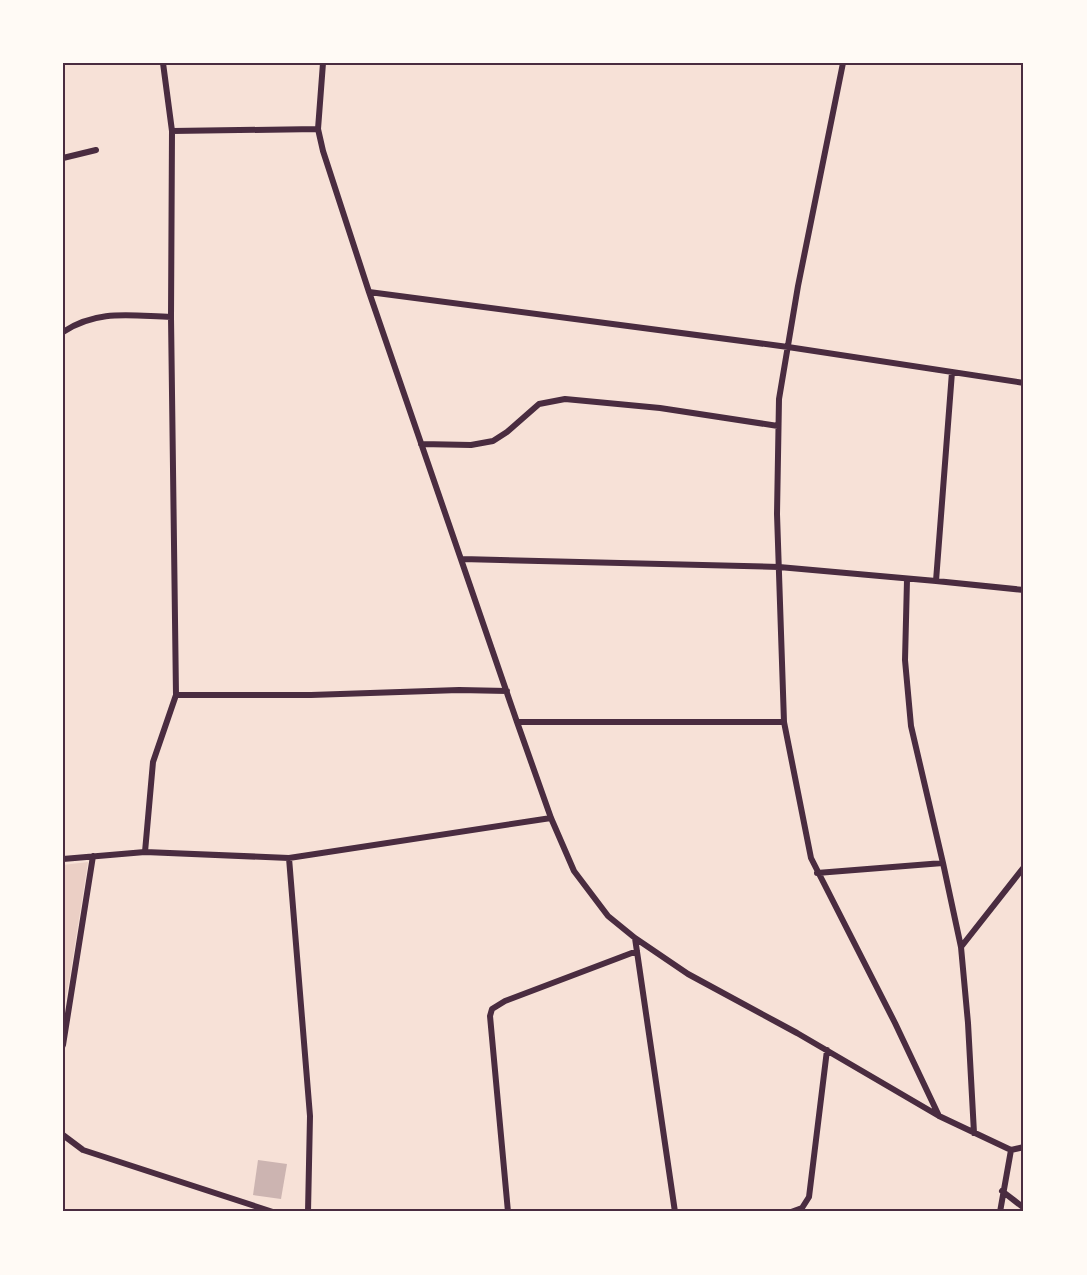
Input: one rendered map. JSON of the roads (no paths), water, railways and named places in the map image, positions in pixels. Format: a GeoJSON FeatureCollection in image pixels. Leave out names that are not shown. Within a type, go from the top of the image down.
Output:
{"type":"FeatureCollection","features":[{"type":"Feature","properties":{"kind":"street"},"geometry":{"type":"LineString","coordinates":[[145,852],[153,762],[176,695],[171,316],[172,131],[163,63]]}},
{"type":"Feature","properties":{"kind":"street"},"geometry":{"type":"LineString","coordinates":[[323,63],[318,129],[323,151],[369,292],[517,722],[551,818],[574,871],[608,916],[635,938],[688,974],[827,1050],[939,1116],[1011,1150],[1024,1147]]}},
{"type":"Feature","properties":{"kind":"street"},"geometry":{"type":"LineString","coordinates":[[843,63],[779,399],[777,514],[784,723],[811,858],[895,1023],[939,1116]]}},
{"type":"Feature","properties":{"kind":"street"},"geometry":{"type":"LineString","coordinates":[[172,131],[318,129]]}},
{"type":"Feature","properties":{"kind":"street"},"geometry":{"type":"LineString","coordinates":[[63,158],[96,150]]}},
{"type":"Feature","properties":{"kind":"street"},"geometry":{"type":"LineString","coordinates":[[369,292],[788,347],[1024,383]]}},
{"type":"Feature","properties":{"kind":"street"},"geometry":{"type":"LineString","coordinates":[[63,332],[77,322],[99,315],[171,316]]}},
{"type":"Feature","properties":{"kind":"street"},"geometry":{"type":"LineString","coordinates":[[936,582],[952,372]]}},
{"type":"Feature","properties":{"kind":"street"},"geometry":{"type":"LineString","coordinates":[[421,444],[471,445],[493,441],[540,405],[565,399],[660,408],[778,426]]}},
{"type":"Feature","properties":{"kind":"street"},"geometry":{"type":"LineString","coordinates":[[462,559],[779,567],[1024,590]]}},
{"type":"Feature","properties":{"kind":"street"},"geometry":{"type":"LineString","coordinates":[[907,580],[905,660],[911,726],[961,947],[975,1133]]}},
{"type":"Feature","properties":{"kind":"street"},"geometry":{"type":"LineString","coordinates":[[176,695],[507,691]]}},
{"type":"Feature","properties":{"kind":"street"},"geometry":{"type":"LineString","coordinates":[[517,722],[784,723]]}},
{"type":"Feature","properties":{"kind":"street"},"geometry":{"type":"LineString","coordinates":[[63,859],[145,852],[289,858],[551,818]]}},
{"type":"Feature","properties":{"kind":"street"},"geometry":{"type":"LineString","coordinates":[[63,1045],[93,856]]}},
{"type":"Feature","properties":{"kind":"street"},"geometry":{"type":"LineString","coordinates":[[289,858],[310,1116],[308,1212]]}},
{"type":"Feature","properties":{"kind":"street"},"geometry":{"type":"LineString","coordinates":[[818,873],[943,863]]}},
{"type":"Feature","properties":{"kind":"street"},"geometry":{"type":"LineString","coordinates":[[961,947],[1024,867]]}},
{"type":"Feature","properties":{"kind":"street"},"geometry":{"type":"LineString","coordinates":[[635,938],[675,1212]]}},
{"type":"Feature","properties":{"kind":"street"},"geometry":{"type":"LineString","coordinates":[[508,1212],[490,1016],[492,1009],[505,1001],[637,951]]}},
{"type":"Feature","properties":{"kind":"street"},"geometry":{"type":"LineString","coordinates":[[791,1212],[802,1208],[808,1197],[827,1050]]}},
{"type":"Feature","properties":{"kind":"street"},"geometry":{"type":"LineString","coordinates":[[63,1135],[83,1150],[273,1212]]}},
{"type":"Feature","properties":{"kind":"street"},"geometry":{"type":"LineString","coordinates":[[1000,1212],[1011,1150]]}},
{"type":"Feature","properties":{"kind":"street"},"geometry":{"type":"LineString","coordinates":[[1002,1191],[1024,1208]]}}]}
